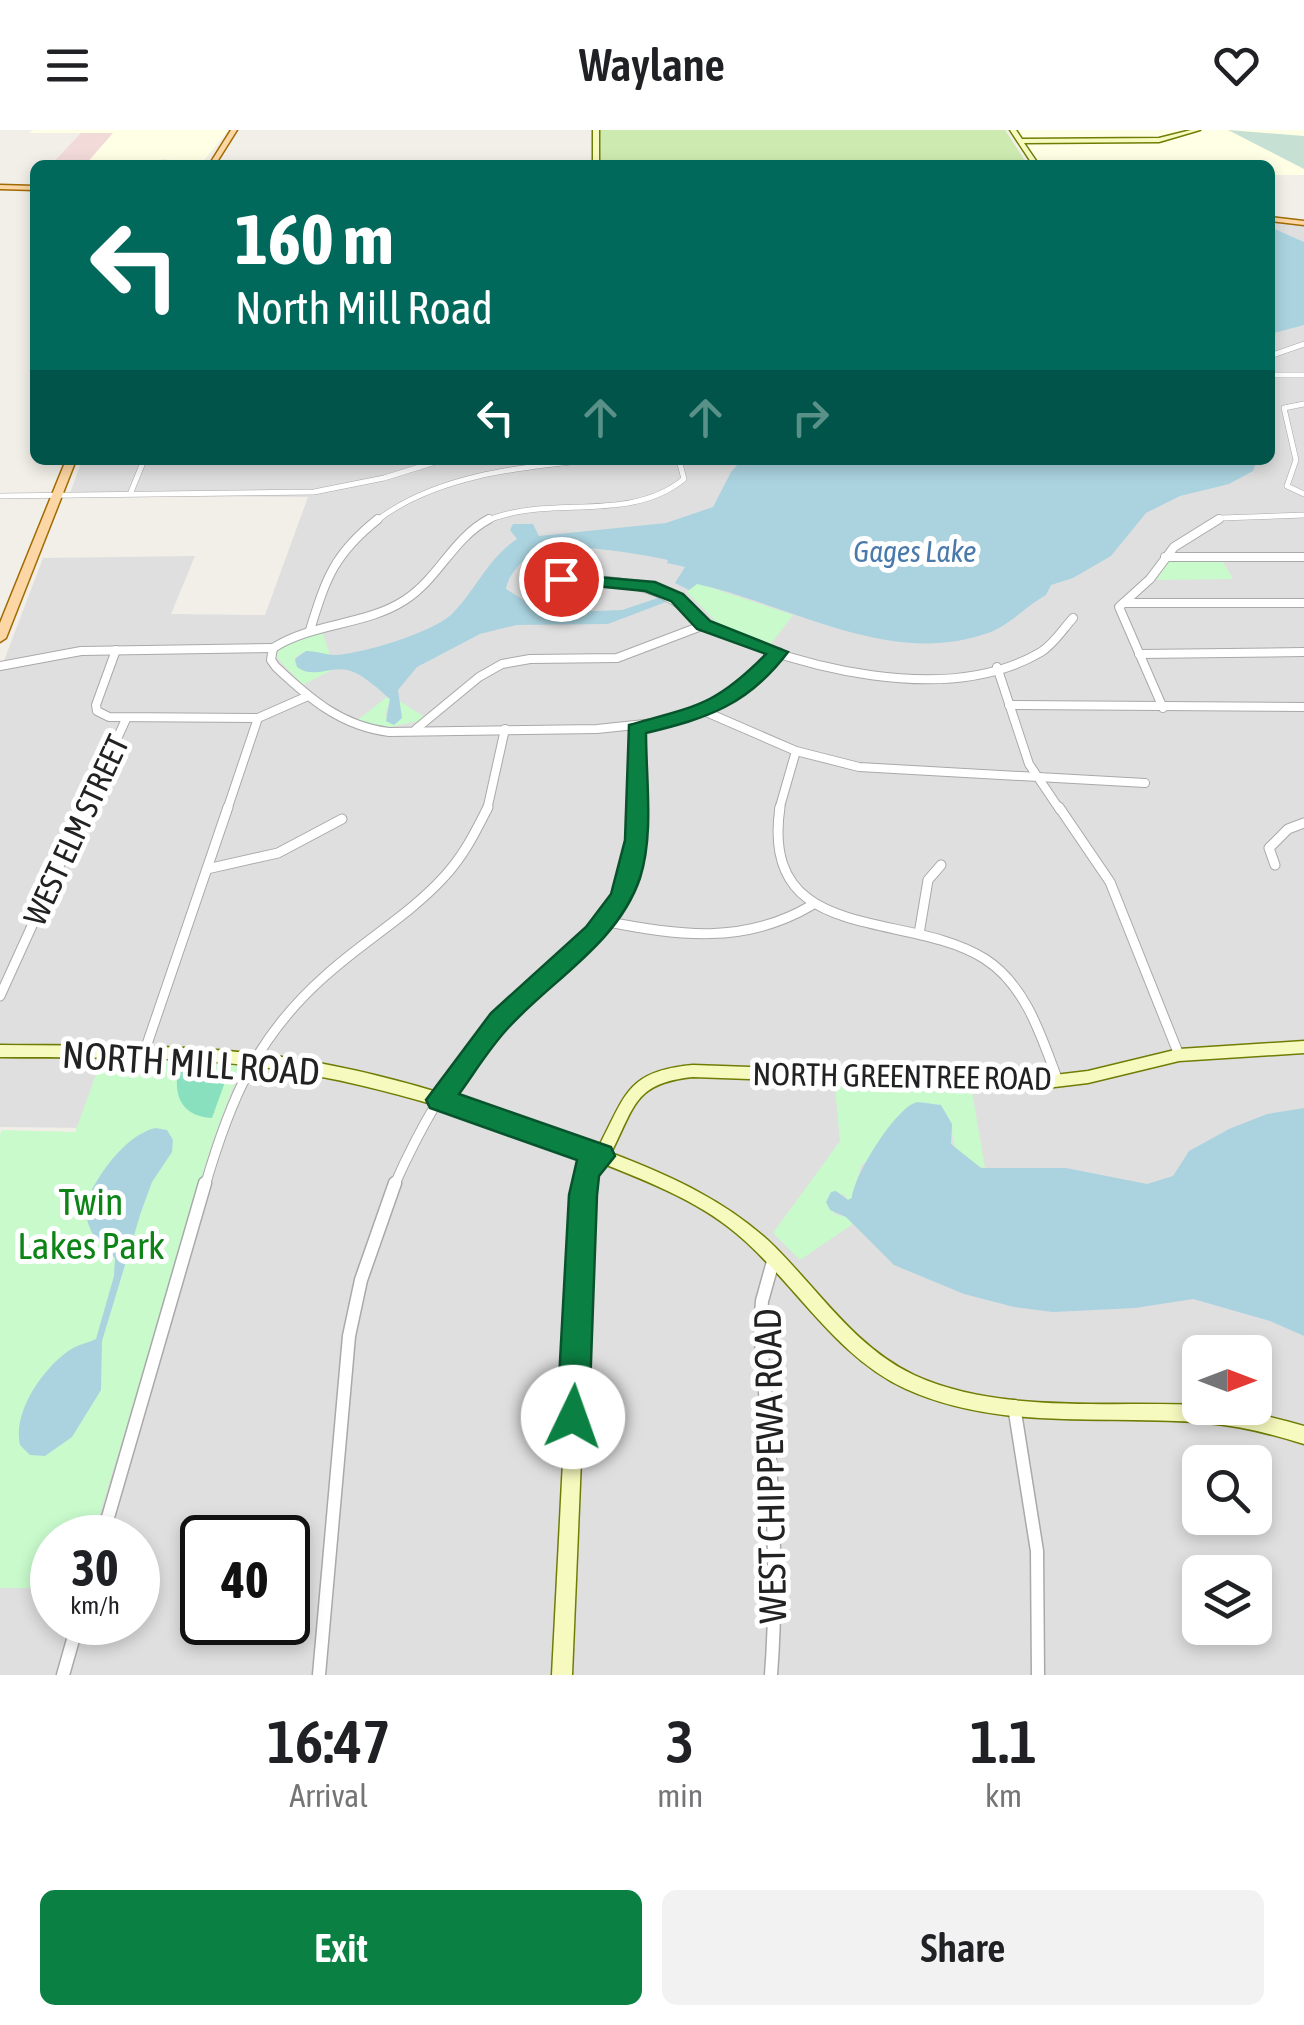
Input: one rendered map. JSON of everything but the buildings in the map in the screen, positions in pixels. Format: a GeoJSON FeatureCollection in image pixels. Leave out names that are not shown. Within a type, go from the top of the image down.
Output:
{"type":"FeatureCollection","features":[{"type":"Feature","properties":{"kind":"main road"},"geometry":{"type":"LineString","coordinates":[[212,160],[234,130]]}},
{"type":"Feature","properties":{"kind":"main road"},"geometry":{"type":"LineString","coordinates":[[0,189],[30,189]]}},
{"type":"Feature","properties":{"kind":"main road"},"geometry":{"type":"LineString","coordinates":[[1275,218],[1304,221]]}},
{"type":"Feature","properties":{"kind":"main road"},"geometry":{"type":"LineString","coordinates":[[0,638],[69,465]]}},
{"type":"Feature","properties":{"kind":"street"},"geometry":{"type":"LineString","coordinates":[[596,130],[596,160]]}},
{"type":"Feature","properties":{"kind":"street"},"geometry":{"type":"LineString","coordinates":[[1013,130],[1033,160]]}},
{"type":"Feature","properties":{"kind":"street"},"geometry":{"type":"LineString","coordinates":[[1019,140],[1156,138],[1188,130]]}},
{"type":"Feature","properties":{"kind":"street"},"geometry":{"type":"LineString","coordinates":[[1019,140],[1164,140],[1198,130]]}},
{"type":"Feature","properties":{"kind":"street"},"geometry":{"type":"LineString","coordinates":[[1275,354],[1304,344]]}},
{"type":"Feature","properties":{"kind":"street"},"geometry":{"type":"LineString","coordinates":[[1275,375],[1302,377]]}},
{"type":"Feature","properties":{"kind":"street"},"geometry":{"type":"LineString","coordinates":[[1304,404],[1284,406],[1295,468],[1287,486],[1304,494]]}},
{"type":"Feature","properties":{"kind":"street"},"geometry":{"type":"LineString","coordinates":[[132,492],[142,465]]}},
{"type":"Feature","properties":{"kind":"street"},"geometry":{"type":"LineString","coordinates":[[0,496],[314,492],[370,482],[424,465]]}},
{"type":"Feature","properties":{"kind":"street"},"geometry":{"type":"LineString","coordinates":[[310,630],[335,560],[384,514],[476,477],[532,465]]}},
{"type":"Feature","properties":{"kind":"street"},"geometry":{"type":"LineString","coordinates":[[0,666],[82,651],[273,648],[310,630],[368,616],[404,601],[421,586],[454,542],[479,523],[511,512],[659,496],[684,479],[680,465]]}},
{"type":"Feature","properties":{"kind":"street"},"geometry":{"type":"LineString","coordinates":[[1164,708],[1119,607],[1150,579],[1174,547],[1220,519],[1235,515],[1304,515]]}},
{"type":"Feature","properties":{"kind":"street"},"geometry":{"type":"LineString","coordinates":[[1165,557],[1304,557]]}},
{"type":"Feature","properties":{"kind":"street"},"geometry":{"type":"LineString","coordinates":[[561,579],[648,586],[677,598],[704,625],[828,668],[897,678],[962,675],[1039,654],[1073,618]]}},
{"type":"Feature","properties":{"kind":"street"},"geometry":{"type":"LineString","coordinates":[[1124,603],[1304,602]]}},
{"type":"Feature","properties":{"kind":"street"},"geometry":{"type":"LineString","coordinates":[[416,729],[451,705],[480,675],[502,664],[532,659],[622,657],[641,653],[704,625]]}},
{"type":"Feature","properties":{"kind":"street"},"geometry":{"type":"LineString","coordinates":[[273,648],[271,660],[276,668],[338,719],[358,728],[388,732],[636,729],[706,712],[744,688],[779,652]]}},
{"type":"Feature","properties":{"kind":"street"},"geometry":{"type":"LineString","coordinates":[[116,650],[96,711],[126,719],[258,718],[308,696]]}},
{"type":"Feature","properties":{"kind":"street"},"geometry":{"type":"LineString","coordinates":[[1139,654],[1304,652]]}},
{"type":"Feature","properties":{"kind":"street"},"geometry":{"type":"LineString","coordinates":[[997,667],[1036,776],[1090,848],[1110,882],[1179,1055]]}},
{"type":"Feature","properties":{"kind":"street"},"geometry":{"type":"LineString","coordinates":[[1009,705],[1304,707]]}},
{"type":"Feature","properties":{"kind":"street"},"geometry":{"type":"LineString","coordinates":[[706,712],[796,751],[890,771],[1145,783]]}},
{"type":"Feature","properties":{"kind":"street"},"geometry":{"type":"LineString","coordinates":[[144,1052],[258,718]]}},
{"type":"Feature","properties":{"kind":"street","name":"WEST ELM STREET"},"geometry":{"type":"LineString","coordinates":[[0,996],[126,719]]}},
{"type":"Feature","properties":{"kind":"street"},"geometry":{"type":"LineString","coordinates":[[109,1515],[219,1136],[251,1060],[323,977],[453,868],[479,830],[491,802],[505,729]]}},
{"type":"Feature","properties":{"kind":"street"},"geometry":{"type":"LineString","coordinates":[[319,1675],[330,1580],[336,1444],[350,1323],[378,1225],[440,1100],[500,1020],[604,920],[620,898],[634,859],[636,729]]}},
{"type":"Feature","properties":{"kind":"street"},"geometry":{"type":"LineString","coordinates":[[796,751],[777,812],[777,836],[785,874],[812,904],[851,919],[975,952],[1010,980],[1034,1020],[1058,1081]]}},
{"type":"Feature","properties":{"kind":"street"},"geometry":{"type":"LineString","coordinates":[[207,868],[239,866],[285,853],[342,819]]}},
{"type":"Feature","properties":{"kind":"street"},"geometry":{"type":"LineString","coordinates":[[1275,865],[1270,848],[1288,829],[1304,823]]}},
{"type":"Feature","properties":{"kind":"street"},"geometry":{"type":"LineString","coordinates":[[919,934],[928,880],[941,864]]}},
{"type":"Feature","properties":{"kind":"street"},"geometry":{"type":"LineString","coordinates":[[604,920],[680,935],[734,935],[775,928],[812,904]]}},
{"type":"Feature","properties":{"kind":"street","name":"NORTH GREENTREE ROAD"},"geometry":{"type":"LineString","coordinates":[[562,1675],[586,1170],[602,1156],[635,1092],[659,1075],[693,1071],[786,1072],[946,1082],[1058,1081],[1179,1055],[1304,1046]]}},
{"type":"Feature","properties":{"kind":"street","name":"NORTH MILL ROAD"},"geometry":{"type":"LineString","coordinates":[[0,1051],[144,1052],[251,1060],[381,1082],[602,1156],[721,1212],[754,1236],[856,1345],[883,1367],[937,1392],[1014,1406],[1261,1420],[1304,1435]]}},
{"type":"Feature","properties":{"kind":"street","name":"WEST CHIPPEWA ROAD"},"geometry":{"type":"LineString","coordinates":[[771,1675],[776,1610],[775,1520],[760,1327],[762,1302],[774,1258]]}},
{"type":"Feature","properties":{"kind":"street"},"geometry":{"type":"LineString","coordinates":[[1014,1406],[1037,1551],[1038,1675]]}},
{"type":"Feature","properties":{"kind":"street"},"geometry":{"type":"LineString","coordinates":[[62,1675],[71,1645]]}},
{"type":"Feature","properties":{"kind":"shaded area"},"geometry":{"type":"Polygon","coordinates":[[[229,130],[204,160],[89,160],[113,133],[29,133],[229,130]]]}},
{"type":"Feature","properties":{"kind":"shaded area"},"geometry":{"type":"Polygon","coordinates":[[[1016,130],[1304,130],[1304,175],[1275,175],[1275,160],[1037,160],[1016,130]]]}},
{"type":"Feature","properties":{"kind":"shaded area"},"geometry":{"type":"Polygon","coordinates":[[[1228,130],[1304,136],[1304,169],[1228,130]]]}},
{"type":"Feature","properties":{"kind":"shaded area"},"geometry":{"type":"Polygon","coordinates":[[[81,133],[114,133],[90,160],[56,160],[81,133]]]}},
{"type":"Feature","properties":{"kind":"shaded area"},"geometry":{"type":"Polygon","coordinates":[[[1275,221],[1304,224],[1304,1675],[0,1675],[0,1384],[91,1128],[0,1127],[0,671],[43,558],[195,556],[171,614],[265,615],[308,497],[69,496],[80,465],[1275,465],[1275,221]]]}},
{"type":"Feature","properties":{"kind":"green space"},"geometry":{"type":"Polygon","coordinates":[[[600,130],[1005,130],[1025,160],[600,160],[600,130]]]}},
{"type":"Feature","properties":{"kind":"green space"},"geometry":{"type":"Polygon","coordinates":[[[1168,560],[1222,560],[1233,579],[1157,580],[1168,560]]]}},
{"type":"Feature","properties":{"kind":"green space"},"geometry":{"type":"Polygon","coordinates":[[[697,583],[793,615],[770,645],[712,623],[715,620],[687,592],[697,583]]]}},
{"type":"Feature","properties":{"kind":"green space"},"geometry":{"type":"Polygon","coordinates":[[[322,631],[330,655],[306,651],[296,657],[295,664],[308,672],[336,668],[303,685],[277,658],[277,653],[286,643],[322,631]]]}},
{"type":"Feature","properties":{"kind":"green space"},"geometry":{"type":"Polygon","coordinates":[[[387,697],[390,700],[385,715],[400,721],[398,700],[428,719],[390,727],[355,722],[387,697]]]}},
{"type":"Feature","properties":{"kind":"green space","name":"Twin Lakes Park"},"geometry":{"type":"Polygon","coordinates":[[[103,1055],[234,1063],[239,1071],[212,1143],[100,1515],[30,1515],[30,1588],[0,1588],[0,1134],[2,1130],[75,1132],[103,1055]]]}},
{"type":"Feature","properties":{"kind":"green space"},"geometry":{"type":"Polygon","coordinates":[[[178,1071],[222,1073],[226,1079],[212,1118],[194,1114],[183,1104],[177,1090],[178,1071]]]}},
{"type":"Feature","properties":{"kind":"green space"},"geometry":{"type":"Polygon","coordinates":[[[834,1077],[971,1086],[985,1168],[968,1162],[958,1153],[952,1124],[927,1102],[861,1166],[852,1197],[848,1200],[842,1193],[834,1214],[853,1224],[800,1260],[773,1233],[840,1141],[834,1077]]]}},
{"type":"Feature","properties":{"kind":"water"},"geometry":{"type":"Polygon","coordinates":[[[1275,229],[1304,242],[1304,325],[1275,333],[1275,229]]]}},
{"type":"Feature","properties":{"kind":"water","name":"Gages Lake"},"geometry":{"type":"Polygon","coordinates":[[[737,465],[1255,465],[1253,471],[1229,484],[1180,496],[1146,513],[1111,556],[1073,578],[1051,585],[1046,595],[1004,625],[951,642],[877,638],[697,584],[689,590],[675,583],[685,567],[667,563],[668,560],[552,547],[524,560],[506,589],[541,611],[622,610],[661,597],[666,602],[608,624],[516,625],[480,634],[417,667],[398,690],[402,718],[394,725],[386,721],[390,699],[361,676],[344,669],[310,672],[297,667],[295,659],[306,651],[336,655],[363,650],[397,641],[442,621],[460,605],[498,555],[517,539],[510,530],[513,524],[533,524],[539,536],[666,523],[713,507],[737,465]]]}},
{"type":"Feature","properties":{"kind":"water"},"geometry":{"type":"Polygon","coordinates":[[[917,1102],[941,1105],[952,1124],[951,1144],[981,1168],[1066,1168],[1147,1184],[1173,1176],[1189,1151],[1229,1129],[1267,1114],[1304,1108],[1304,1336],[1270,1321],[1193,1299],[1135,1308],[1053,1312],[1014,1307],[964,1294],[894,1265],[846,1217],[830,1210],[826,1202],[831,1192],[836,1191],[848,1200],[852,1198],[877,1143],[898,1116],[917,1102]]]}},
{"type":"Feature","properties":{"kind":"water"},"geometry":{"type":"Polygon","coordinates":[[[155,1128],[167,1130],[173,1140],[172,1152],[152,1182],[102,1341],[101,1390],[72,1437],[45,1456],[30,1455],[20,1445],[26,1404],[42,1377],[62,1356],[96,1339],[114,1276],[115,1258],[93,1235],[85,1204],[122,1148],[155,1128]]]}},
{"type":"Feature","properties":{"kind":"route"},"geometry":{"type":"LineString","coordinates":[[561,579],[614,580],[648,586],[686,604],[713,630],[779,652],[744,688],[706,712],[636,729],[636,840],[634,859],[620,898],[594,934],[500,1020],[440,1100],[602,1156],[586,1170],[583,1195],[573,1417]]}}]}
